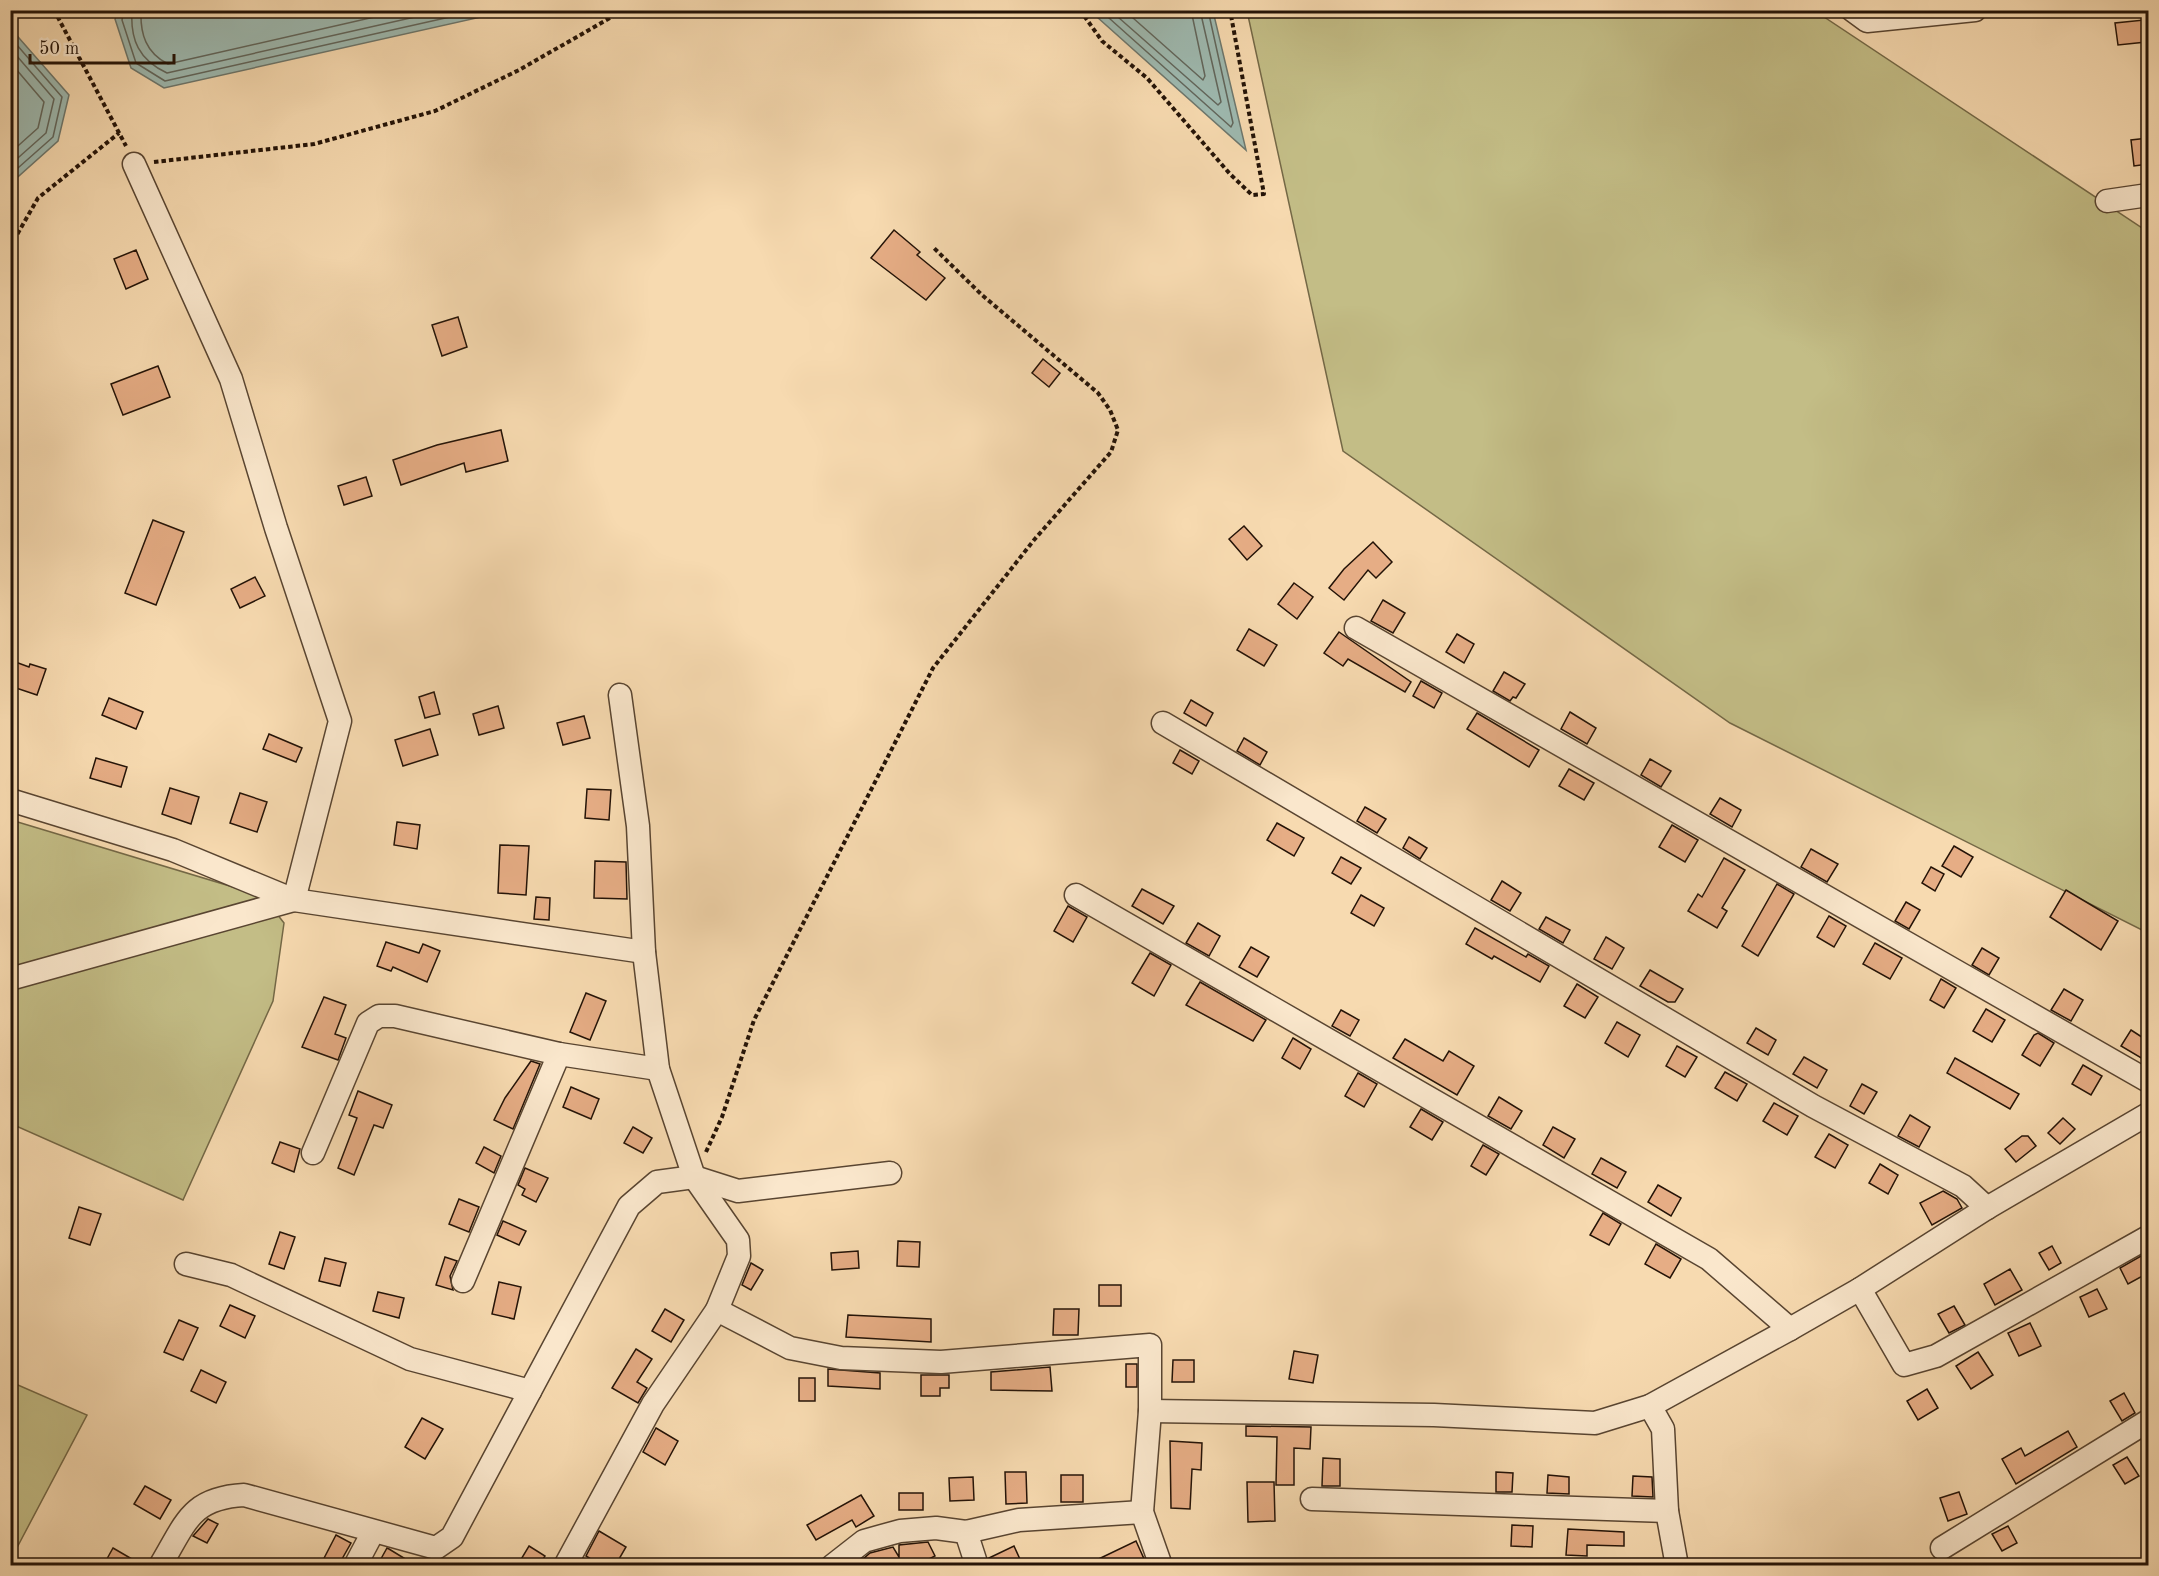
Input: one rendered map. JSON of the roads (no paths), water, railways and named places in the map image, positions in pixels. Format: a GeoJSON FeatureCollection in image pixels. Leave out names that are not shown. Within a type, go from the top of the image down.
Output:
{"type":"FeatureCollection","features":[{"type":"Feature","properties":{"kind":"street"},"geometry":{"type":"LineString","coordinates":[[1852,10],[1867,21],[1975,10]]}},
{"type":"Feature","properties":{"kind":"street"},"geometry":{"type":"LineString","coordinates":[[135,164],[231,379],[276,528],[340,721],[294,900]]}},
{"type":"Feature","properties":{"kind":"street"},"geometry":{"type":"LineString","coordinates":[[2107,201],[2148,195]]}},
{"type":"Feature","properties":{"kind":"street"},"geometry":{"type":"LineString","coordinates":[[1356,627],[2148,1081]]}},
{"type":"Feature","properties":{"kind":"street"},"geometry":{"type":"LineString","coordinates":[[565,1566],[653,1404],[717,1310],[739,1256],[738,1240],[694,1177],[658,1069],[644,952],[638,826],[620,695]]}},
{"type":"Feature","properties":{"kind":"street"},"geometry":{"type":"LineString","coordinates":[[1163,723],[1814,1106],[1963,1186],[1987,1208]]}},
{"type":"Feature","properties":{"kind":"street"},"geometry":{"type":"LineString","coordinates":[[10,800],[173,850],[294,900],[644,952]]}},
{"type":"Feature","properties":{"kind":"street"},"geometry":{"type":"LineString","coordinates":[[1076,895],[1709,1258],[1790,1329]]}},
{"type":"Feature","properties":{"kind":"street"},"geometry":{"type":"LineString","coordinates":[[10,979],[294,900]]}},
{"type":"Feature","properties":{"kind":"street"},"geometry":{"type":"LineString","coordinates":[[313,1153],[368,1023],[379,1016],[395,1016],[559,1054],[658,1069]]}},
{"type":"Feature","properties":{"kind":"street"},"geometry":{"type":"LineString","coordinates":[[463,1281],[559,1054]]}},
{"type":"Feature","properties":{"kind":"street"},"geometry":{"type":"LineString","coordinates":[[1150,1411],[1434,1415],[1595,1423],[1650,1406],[1860,1290],[1987,1208],[2148,1114]]}},
{"type":"Feature","properties":{"kind":"street"},"geometry":{"type":"LineString","coordinates":[[160,1566],[192,1512],[219,1497],[244,1495],[373,1532],[441,1557],[629,1206],[657,1182],[694,1177],[738,1191],[890,1173]]}},
{"type":"Feature","properties":{"kind":"street"},"geometry":{"type":"LineString","coordinates":[[1860,1290],[1904,1365],[1936,1356],[2148,1237]]}},
{"type":"Feature","properties":{"kind":"street"},"geometry":{"type":"LineString","coordinates":[[186,1264],[231,1275],[410,1359],[530,1391]]}},
{"type":"Feature","properties":{"kind":"street"},"geometry":{"type":"LineString","coordinates":[[717,1310],[790,1348],[841,1358],[941,1362],[1150,1345],[1150,1411],[1142,1512],[1161,1566]]}},
{"type":"Feature","properties":{"kind":"street"},"geometry":{"type":"LineString","coordinates":[[1650,1406],[1663,1429],[1667,1511],[1677,1566]]}},
{"type":"Feature","properties":{"kind":"street"},"geometry":{"type":"LineString","coordinates":[[1942,1548],[2148,1421]]}},
{"type":"Feature","properties":{"kind":"street"},"geometry":{"type":"LineString","coordinates":[[1312,1499],[1667,1511]]}},
{"type":"Feature","properties":{"kind":"street"},"geometry":{"type":"LineString","coordinates":[[832,1566],[864,1541],[900,1531],[936,1527],[966,1532],[1019,1520],[1142,1512]]}},
{"type":"Feature","properties":{"kind":"street"},"geometry":{"type":"LineString","coordinates":[[355,1566],[373,1532]]}},
{"type":"Feature","properties":{"kind":"street"},"geometry":{"type":"LineString","coordinates":[[966,1532],[977,1566]]}},
{"type":"Feature","properties":{"kind":"water"},"geometry":{"type":"Polygon","coordinates":[[[120,10],[508,11],[164,88],[131,68],[115,19],[120,10]]]}},
{"type":"Feature","properties":{"kind":"water"},"geometry":{"type":"Polygon","coordinates":[[[1092,11],[1213,11],[1246,150],[1097,17],[1092,11]]]}},
{"type":"Feature","properties":{"kind":"water"},"geometry":{"type":"Polygon","coordinates":[[[12,30],[69,95],[58,141],[11,183],[12,30]]]}}]}
